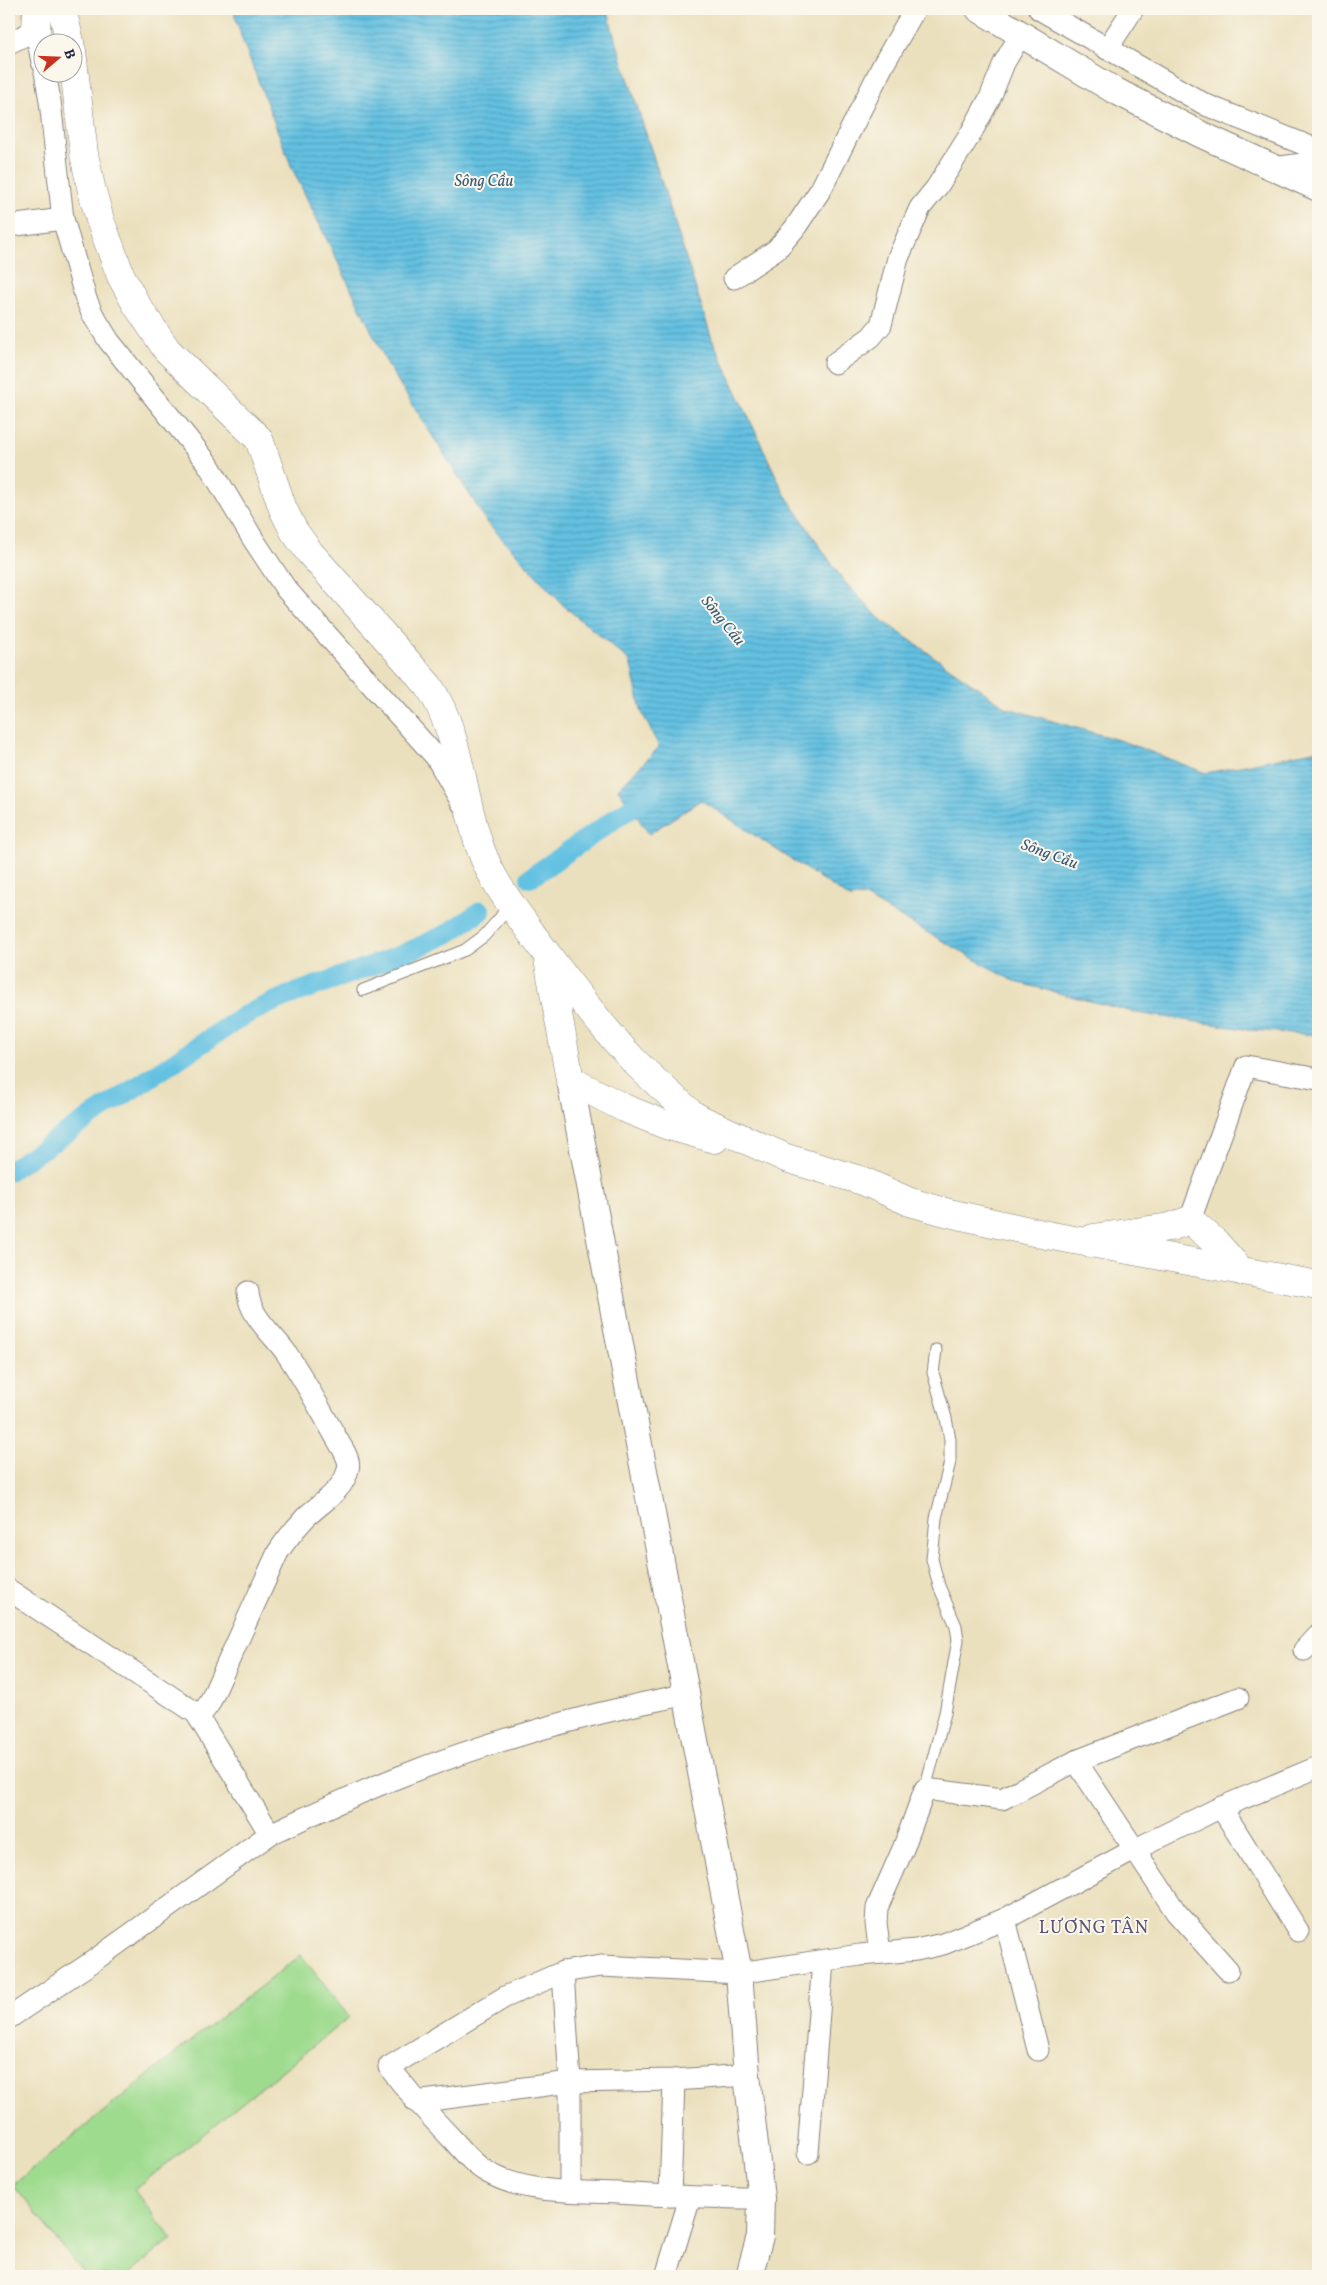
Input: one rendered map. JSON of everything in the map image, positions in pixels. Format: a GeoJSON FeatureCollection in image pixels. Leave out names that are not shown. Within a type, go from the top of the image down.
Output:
{"type":"FeatureCollection","features":[{"type":"Feature","properties":{"kind":"main road"},"geometry":{"type":"LineString","coordinates":[[62,9],[68,32]]}},
{"type":"Feature","properties":{"kind":"main road"},"geometry":{"type":"LineString","coordinates":[[76,82],[84,154],[91,187],[100,220],[121,276],[136,304],[167,350],[259,439],[283,509],[294,531],[310,553],[436,696],[449,727],[470,815],[481,851],[496,883],[600,1023],[634,1061],[693,1115],[786,1158]]}},
{"type":"Feature","properties":{"kind":"main road"},"geometry":{"type":"LineString","coordinates":[[547,954],[570,1080],[624,1108],[666,1125],[863,1181],[910,1202],[949,1213],[1079,1241],[1318,1285]]}},
{"type":"Feature","properties":{"kind":"main road"},"geometry":{"type":"LineString","coordinates":[[1079,1241],[1115,1233],[1170,1226],[1190,1220],[1241,1271]]}},
{"type":"Feature","properties":{"kind":"street"},"geometry":{"type":"LineString","coordinates":[[734,278],[776,250],[795,228],[821,189],[884,65],[915,9]]}},
{"type":"Feature","properties":{"kind":"street"},"geometry":{"type":"LineString","coordinates":[[1039,9],[1211,108],[1318,150]]}},
{"type":"Feature","properties":{"kind":"street"},"geometry":{"type":"LineString","coordinates":[[1107,49],[1133,9]]}},
{"type":"Feature","properties":{"kind":"street"},"geometry":{"type":"LineString","coordinates":[[989,10],[1021,34],[1112,89],[1200,134],[1318,188]]}},
{"type":"Feature","properties":{"kind":"street"},"geometry":{"type":"LineString","coordinates":[[9,44],[35,16]]}},
{"type":"Feature","properties":{"kind":"street"},"geometry":{"type":"LineString","coordinates":[[35,16],[37,32]]}},
{"type":"Feature","properties":{"kind":"street"},"geometry":{"type":"LineString","coordinates":[[835,363],[871,337],[882,325],[898,258],[920,208],[937,187],[970,136],[990,98],[1004,63],[1021,34]]}},
{"type":"Feature","properties":{"kind":"street"},"geometry":{"type":"LineString","coordinates":[[47,82],[63,219],[86,300],[109,341],[208,464],[253,539],[286,589],[436,757],[470,815]]}},
{"type":"Feature","properties":{"kind":"street"},"geometry":{"type":"LineString","coordinates":[[1273,168],[1318,162]]}},
{"type":"Feature","properties":{"kind":"street"},"geometry":{"type":"LineString","coordinates":[[9,226],[63,219]]}},
{"type":"Feature","properties":{"kind":"street"},"geometry":{"type":"LineString","coordinates":[[1190,1220],[1246,1066],[1318,1079]]}},
{"type":"Feature","properties":{"kind":"street"},"geometry":{"type":"LineString","coordinates":[[570,1080],[688,1694],[739,1973],[747,2075],[761,2198],[760,2236],[749,2276]]}},
{"type":"Feature","properties":{"kind":"street"},"geometry":{"type":"LineString","coordinates":[[199,1718],[209,1704],[278,1552],[290,1534],[336,1491],[348,1470],[348,1461],[344,1451],[286,1353],[262,1323],[248,1298],[248,1292]]}},
{"type":"Feature","properties":{"kind":"street"},"geometry":{"type":"LineString","coordinates":[[9,1590],[180,1702],[199,1718],[243,1793],[270,1834]]}},
{"type":"Feature","properties":{"kind":"street"},"geometry":{"type":"LineString","coordinates":[[9,2018],[100,1957],[270,1834],[400,1777],[477,1749],[566,1721],[622,1706],[688,1694]]}},
{"type":"Feature","properties":{"kind":"street"},"geometry":{"type":"LineString","coordinates":[[880,1953],[876,1923],[877,1908],[903,1849],[925,1789],[1002,1800],[1076,1761],[1238,1698]]}},
{"type":"Feature","properties":{"kind":"street"},"geometry":{"type":"LineString","coordinates":[[1076,1761],[1176,1912],[1228,1970]]}},
{"type":"Feature","properties":{"kind":"street"},"geometry":{"type":"LineString","coordinates":[[761,2198],[680,2197],[570,2191],[521,2186],[486,2172],[416,2102],[389,2067],[505,1996],[563,1972],[601,1966],[739,1973],[880,1953],[916,1950],[943,1944],[1005,1919],[1222,1807],[1318,1767]]}},
{"type":"Feature","properties":{"kind":"street"},"geometry":{"type":"LineString","coordinates":[[1222,1807],[1298,1931]]}},
{"type":"Feature","properties":{"kind":"street"},"geometry":{"type":"LineString","coordinates":[[1005,1919],[1038,2050]]}},
{"type":"Feature","properties":{"kind":"street"},"geometry":{"type":"LineString","coordinates":[[808,2153],[823,1961]]}},
{"type":"Feature","properties":{"kind":"street"},"geometry":{"type":"LineString","coordinates":[[563,1972],[570,2082],[570,2191]]}},
{"type":"Feature","properties":{"kind":"street"},"geometry":{"type":"LineString","coordinates":[[416,2102],[570,2082],[674,2080],[747,2075]]}},
{"type":"Feature","properties":{"kind":"street"},"geometry":{"type":"LineString","coordinates":[[666,2276],[680,2197],[674,2080]]}},
{"type":"Feature","properties":{"kind":"lane"},"geometry":{"type":"LineString","coordinates":[[363,990],[465,950],[484,936],[500,918],[509,902]]}},
{"type":"Feature","properties":{"kind":"lane"},"geometry":{"type":"LineString","coordinates":[[925,1789],[944,1713],[958,1640],[956,1626],[939,1586],[932,1559],[936,1518],[950,1462],[950,1440],[946,1418],[933,1373],[936,1350]]}},
{"type":"Feature","properties":{"kind":"green space"},"geometry":{"type":"Polygon","coordinates":[[[301,1955],[349,2017],[134,2190],[172,2239],[126,2276],[86,2276],[13,2185],[193,2039],[301,1955]]]}},
{"type":"Feature","properties":{"kind":"water","name":"Sông Cầu"},"geometry":{"type":"Polygon","coordinates":[[[233,9],[608,9],[612,28],[712,339],[784,493],[842,579],[880,619],[1007,708],[1122,741],[1206,773],[1318,750],[1318,1035],[1252,1030],[1137,1013],[1015,982],[863,896],[850,898],[701,800],[649,834],[618,789],[659,747],[641,710],[630,661],[564,606],[487,522],[389,367],[292,168],[242,39],[233,9]]]}},
{"type":"Feature","properties":{"kind":"waterway"},"geometry":{"type":"LineString","coordinates":[[530,878],[652,793]]}},
{"type":"Feature","properties":{"kind":"waterway"},"geometry":{"type":"LineString","coordinates":[[9,1171],[245,1015],[287,996],[401,955],[447,934],[481,911]]}},
{"type":"Feature","properties":{"kind":"district","name":"LƯƠNG TÂN"},"geometry":{"type":"Point","coordinates":[1094,1927]}}]}
